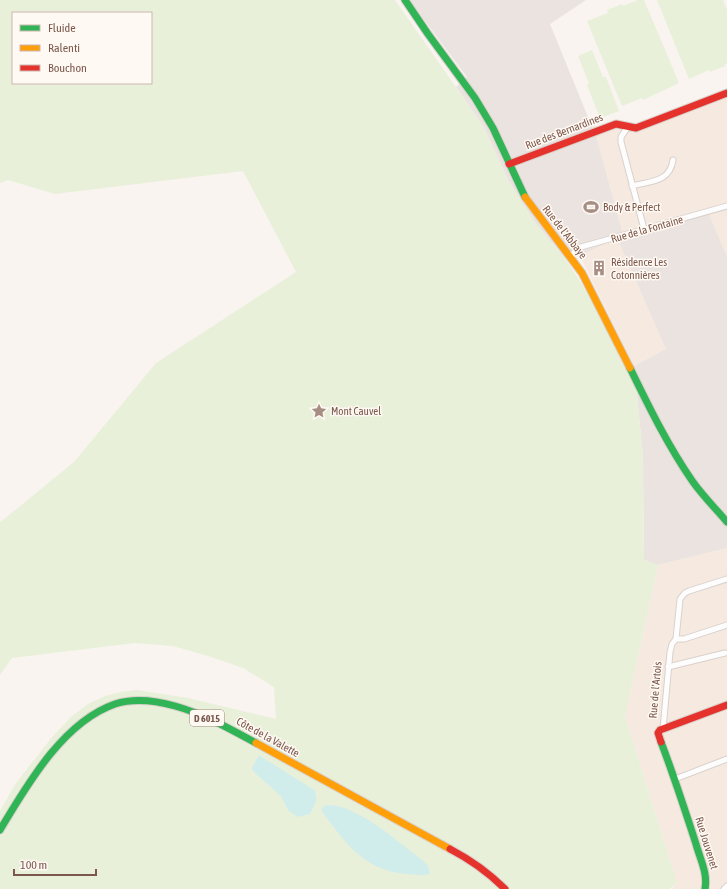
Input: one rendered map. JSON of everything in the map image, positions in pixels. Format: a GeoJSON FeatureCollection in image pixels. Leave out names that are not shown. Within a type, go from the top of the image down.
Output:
{"type":"FeatureCollection","features":[{"type":"Feature","properties":{"kind":"street","name":"Rue de l'Abbaye"},"geometry":{"type":"LineString","coordinates":[[406,0],[428,34],[475,98],[493,128],[520,190],[529,204],[582,273],[652,414],[674,453],[694,483],[727,522]]}},
{"type":"Feature","properties":{"kind":"street","name":"Rue des Bernardines"},"geometry":{"type":"LineString","coordinates":[[508,164],[616,124],[620,123],[627,128],[643,126],[727,93]]}},
{"type":"Feature","properties":{"kind":"street"},"geometry":{"type":"LineString","coordinates":[[627,128],[620,139],[644,229]]}},
{"type":"Feature","properties":{"kind":"street"},"geometry":{"type":"LineString","coordinates":[[632,186],[664,177],[672,169],[673,160]]}},
{"type":"Feature","properties":{"kind":"street","name":"Rue de la Fontaine"},"geometry":{"type":"LineString","coordinates":[[570,256],[582,247],[727,206]]}},
{"type":"Feature","properties":{"kind":"street","name":"Rue de l'Artois"},"geometry":{"type":"LineString","coordinates":[[684,805],[658,733],[659,730],[663,729],[670,648],[676,639],[679,602],[682,596],[689,591],[727,579]]}},
{"type":"Feature","properties":{"kind":"street"},"geometry":{"type":"LineString","coordinates":[[676,639],[684,639],[727,625]]}},
{"type":"Feature","properties":{"kind":"street"},"geometry":{"type":"LineString","coordinates":[[668,667],[725,653]]}},
{"type":"Feature","properties":{"kind":"street","name":"Côte de la Valette"},"geometry":{"type":"LineString","coordinates":[[0,830],[24,791],[45,762],[79,726],[95,714],[116,704],[134,701],[152,702],[178,708],[213,720],[230,729],[469,859],[490,874],[505,889]]}},
{"type":"Feature","properties":{"kind":"street"},"geometry":{"type":"LineString","coordinates":[[663,729],[727,705]]}},
{"type":"Feature","properties":{"kind":"street"},"geometry":{"type":"LineString","coordinates":[[675,779],[727,759]]}},
{"type":"Feature","properties":{"kind":"street","name":"Rue Jouvenet"},"geometry":{"type":"LineString","coordinates":[[684,805],[698,854],[705,870],[705,889]]}},
{"type":"Feature","properties":{"kind":"street"},"geometry":{"type":"LineString","coordinates":[[724,889],[727,886]]}},
{"type":"Feature","properties":{"kind":"shaded area"},"geometry":{"type":"Polygon","coordinates":[[[409,0],[586,0],[550,24],[597,139],[623,235],[580,256],[565,258],[536,224],[509,182],[483,126],[456,87],[467,77],[409,0]]]}},
{"type":"Feature","properties":{"kind":"shaded area"},"geometry":{"type":"Polygon","coordinates":[[[727,96],[727,257],[708,212],[618,240],[666,349],[634,366],[580,256],[623,235],[597,139],[592,126],[636,130],[727,96]]]}},
{"type":"Feature","properties":{"kind":"shaded area"},"geometry":{"type":"Polygon","coordinates":[[[708,212],[727,257],[727,548],[658,565],[644,560],[643,456],[634,366],[666,349],[618,240],[708,212]]]}},
{"type":"Feature","properties":{"kind":"shaded area"},"geometry":{"type":"Polygon","coordinates":[[[727,548],[727,889],[672,889],[677,883],[625,716],[658,565],[727,548]]]}},
{"type":"Feature","properties":{"kind":"green space"},"geometry":{"type":"Polygon","coordinates":[[[0,0],[395,0],[483,126],[509,182],[536,224],[565,258],[634,366],[643,456],[644,560],[658,565],[625,716],[677,883],[670,889],[0,889],[0,811],[16,783],[53,736],[71,717],[88,704],[105,696],[137,690],[188,698],[276,719],[274,687],[243,668],[173,646],[135,643],[12,658],[0,675],[0,522],[74,462],[156,363],[296,272],[243,171],[55,194],[8,180],[0,183],[0,0]]]}},
{"type":"Feature","properties":{"kind":"green space"},"geometry":{"type":"Polygon","coordinates":[[[638,0],[644,0],[679,83],[643,100],[642,98],[622,106],[587,21],[608,13],[607,10],[638,0]]]}},
{"type":"Feature","properties":{"kind":"green space"},"geometry":{"type":"Polygon","coordinates":[[[657,0],[723,0],[727,10],[727,63],[725,66],[710,72],[709,70],[689,79],[657,0]]]}},
{"type":"Feature","properties":{"kind":"green space"},"geometry":{"type":"Polygon","coordinates":[[[592,50],[603,77],[606,77],[619,111],[600,118],[587,85],[589,83],[578,56],[592,50]]]}},
{"type":"Feature","properties":{"kind":"water"},"geometry":{"type":"Polygon","coordinates":[[[260,756],[314,790],[316,800],[310,814],[298,817],[288,810],[281,796],[253,771],[252,768],[260,756]]]}},
{"type":"Feature","properties":{"kind":"water"},"geometry":{"type":"Polygon","coordinates":[[[325,805],[348,809],[370,821],[421,859],[428,866],[430,874],[405,874],[390,871],[366,860],[338,833],[321,810],[325,805]]]}},
{"type":"Feature","properties":{"kind":"traffic: fast"},"geometry":{"type":"LineString","coordinates":[[405,0],[475,98],[493,128],[525,197]]}},
{"type":"Feature","properties":{"kind":"traffic: fast"},"geometry":{"type":"LineString","coordinates":[[630,368],[675,454],[693,482],[727,522]]}},
{"type":"Feature","properties":{"kind":"traffic: fast"},"geometry":{"type":"LineString","coordinates":[[0,830],[35,775],[63,740],[79,725],[96,713],[115,704],[130,701],[145,701],[186,709],[227,727],[256,743]]}},
{"type":"Feature","properties":{"kind":"traffic: fast"},"geometry":{"type":"LineString","coordinates":[[661,742],[703,866],[706,883],[705,889]]}},
{"type":"Feature","properties":{"kind":"traffic: slow"},"geometry":{"type":"LineString","coordinates":[[525,197],[582,273],[630,368]]}},
{"type":"Feature","properties":{"kind":"traffic: slow"},"geometry":{"type":"LineString","coordinates":[[256,743],[450,849]]}},
{"type":"Feature","properties":{"kind":"traffic: jam"},"geometry":{"type":"LineString","coordinates":[[509,164],[616,124],[636,128],[727,93]]}},
{"type":"Feature","properties":{"kind":"traffic: jam"},"geometry":{"type":"LineString","coordinates":[[661,742],[658,733],[660,730],[727,705]]}},
{"type":"Feature","properties":{"kind":"traffic: jam"},"geometry":{"type":"LineString","coordinates":[[450,849],[479,867],[505,889]]}},
{"type":"Feature","properties":{"kind":"place","name":"Body & Perfect"},"geometry":{"type":"Point","coordinates":[591,207]}},
{"type":"Feature","properties":{"kind":"place","name":"Résidence Les Cotonnières"},"geometry":{"type":"Point","coordinates":[599,268]}},
{"type":"Feature","properties":{"kind":"place","name":"Mont Cauvel"},"geometry":{"type":"Point","coordinates":[319,411]}}]}
